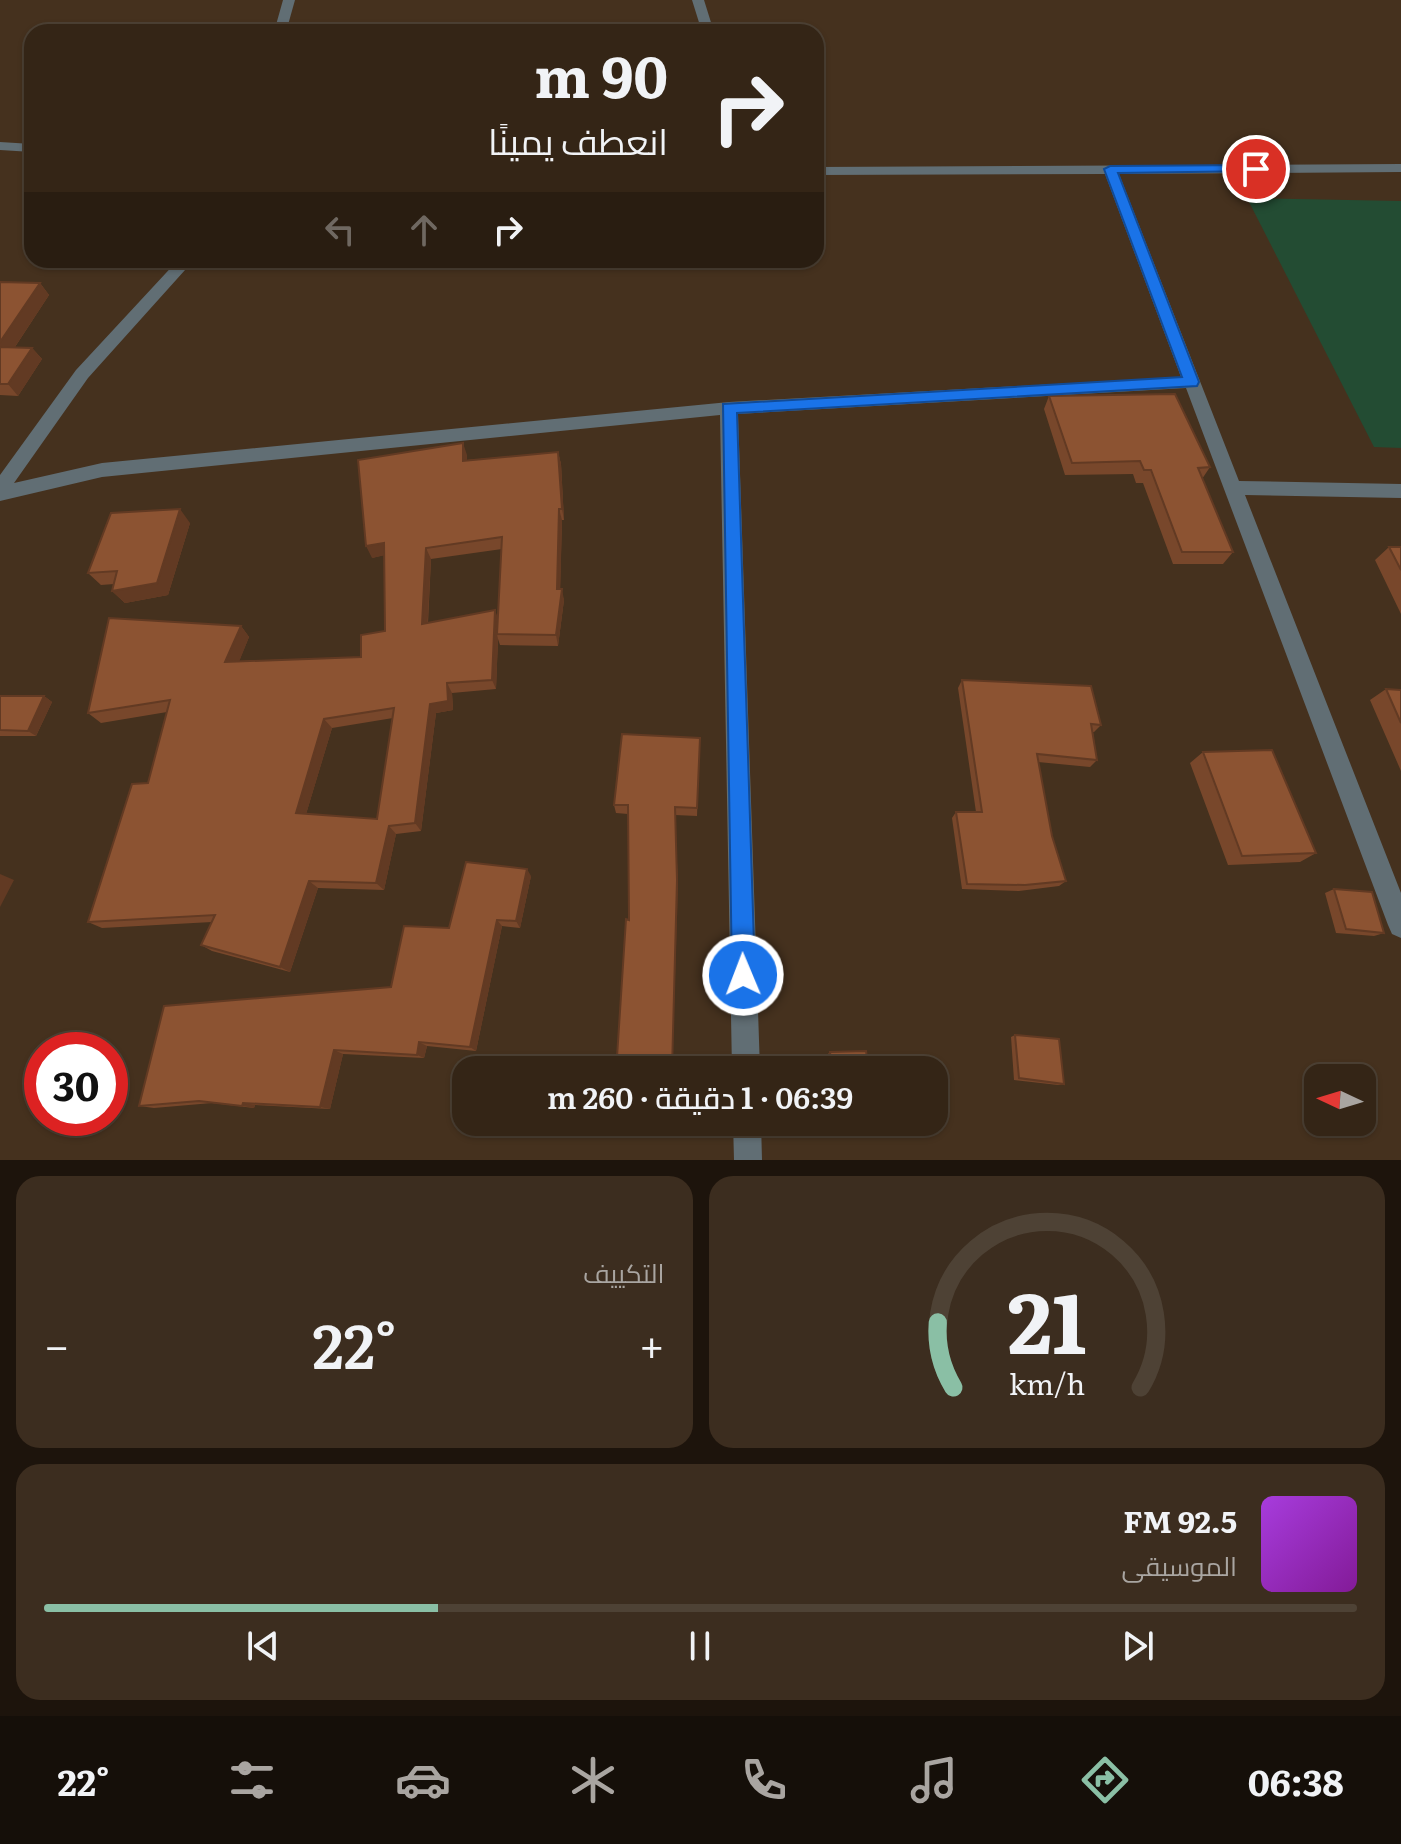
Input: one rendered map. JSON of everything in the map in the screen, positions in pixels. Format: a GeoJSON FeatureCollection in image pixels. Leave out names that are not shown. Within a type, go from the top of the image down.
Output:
{"type":"FeatureCollection","features":[{"type":"Feature","properties":{"kind":"street"},"geometry":{"type":"LineString","coordinates":[[282,24],[289,0]]}},
{"type":"Feature","properties":{"kind":"street"},"geometry":{"type":"LineString","coordinates":[[698,0],[706,24]]}},
{"type":"Feature","properties":{"kind":"street"},"geometry":{"type":"LineString","coordinates":[[0,146],[24,148]]}},
{"type":"Feature","properties":{"kind":"street"},"geometry":{"type":"LineString","coordinates":[[824,171],[1401,168]]}},
{"type":"Feature","properties":{"kind":"street"},"geometry":{"type":"LineString","coordinates":[[1110,169],[1401,925]]}},
{"type":"Feature","properties":{"kind":"street"},"geometry":{"type":"LineString","coordinates":[[0,492],[82,374],[179,268]]}},
{"type":"Feature","properties":{"kind":"street"},"geometry":{"type":"LineString","coordinates":[[0,492],[102,470],[729,408],[1192,382]]}},
{"type":"Feature","properties":{"kind":"street"},"geometry":{"type":"LineString","coordinates":[[729,408],[746,1056]]}},
{"type":"Feature","properties":{"kind":"street"},"geometry":{"type":"LineString","coordinates":[[1233,488],[1401,491]]}},
{"type":"Feature","properties":{"kind":"street"},"geometry":{"type":"LineString","coordinates":[[747,1136],[748,1160]]}},
{"type":"Feature","properties":{"kind":"green space"},"geometry":{"type":"Polygon","coordinates":[[[1247,198],[1401,201],[1401,448],[1374,447],[1247,198]]]}},
{"type":"Feature","properties":{"kind":"building"},"geometry":{"type":"Polygon","coordinates":[[[0,282],[40,283],[0,342],[0,282]]]}},
{"type":"Feature","properties":{"kind":"building"},"geometry":{"type":"Polygon","coordinates":[[[0,347],[32,348],[8,384],[0,384],[0,347]]]}},
{"type":"Feature","properties":{"kind":"building"},"geometry":{"type":"Polygon","coordinates":[[[1175,394],[1210,467],[1198,468],[1233,552],[1182,552],[1151,470],[1144,470],[1140,461],[1072,463],[1049,396],[1175,394]]]}},
{"type":"Feature","properties":{"kind":"building"},"geometry":{"type":"Polygon","coordinates":[[[463,443],[463,461],[558,452],[562,509],[559,509],[557,589],[562,589],[556,635],[497,634],[502,537],[426,548],[422,624],[495,610],[492,680],[447,683],[448,701],[430,704],[415,823],[389,826],[376,883],[309,881],[280,967],[201,945],[215,915],[88,922],[132,784],[148,783],[170,700],[88,713],[109,618],[241,626],[225,662],[361,657],[361,635],[385,631],[384,543],[366,546],[358,460],[463,443]],[[394,708],[324,719],[296,813],[377,819],[394,708]]]}},
{"type":"Feature","properties":{"kind":"building"},"geometry":{"type":"Polygon","coordinates":[[[180,509],[157,583],[112,591],[117,571],[88,573],[111,513],[180,509]]]}},
{"type":"Feature","properties":{"kind":"building"},"geometry":{"type":"Polygon","coordinates":[[[1389,547],[1401,547],[1401,570],[1389,547]]]}},
{"type":"Feature","properties":{"kind":"building"},"geometry":{"type":"Polygon","coordinates":[[[962,680],[1091,686],[1101,725],[1091,724],[1097,760],[1037,754],[1052,836],[1066,881],[1025,885],[967,884],[956,812],[982,812],[962,680]]]}},
{"type":"Feature","properties":{"kind":"building"},"geometry":{"type":"Polygon","coordinates":[[[1386,689],[1401,690],[1401,723],[1386,689]]]}},
{"type":"Feature","properties":{"kind":"building"},"geometry":{"type":"Polygon","coordinates":[[[0,696],[44,696],[28,731],[0,730],[0,696]]]}},
{"type":"Feature","properties":{"kind":"building"},"geometry":{"type":"Polygon","coordinates":[[[622,734],[700,738],[697,808],[675,807],[677,880],[672,1056],[617,1056],[626,919],[629,920],[628,805],[614,805],[622,734]]]}},
{"type":"Feature","properties":{"kind":"building"},"geometry":{"type":"Polygon","coordinates":[[[1272,750],[1316,853],[1242,856],[1203,752],[1272,750]]]}},
{"type":"Feature","properties":{"kind":"building"},"geometry":{"type":"Polygon","coordinates":[[[466,862],[527,869],[516,921],[497,920],[470,1047],[419,1042],[417,1055],[334,1050],[320,1107],[243,1103],[242,1106],[199,1101],[139,1106],[164,1006],[391,987],[404,926],[449,928],[466,862]]]}},
{"type":"Feature","properties":{"kind":"building"},"geometry":{"type":"Polygon","coordinates":[[[1334,889],[1372,892],[1384,933],[1346,929],[1334,889]]]}},
{"type":"Feature","properties":{"kind":"building"},"geometry":{"type":"Polygon","coordinates":[[[1015,1035],[1059,1039],[1064,1084],[1019,1078],[1015,1035]]]}},
{"type":"Feature","properties":{"kind":"building"},"geometry":{"type":"Polygon","coordinates":[[[866,1051],[867,1056],[830,1056],[830,1052],[866,1051]]]}},
{"type":"Feature","properties":{"kind":"route"},"geometry":{"type":"LineString","coordinates":[[743,975],[729,408],[1192,382],[1110,169],[1256,169]]}}]}
